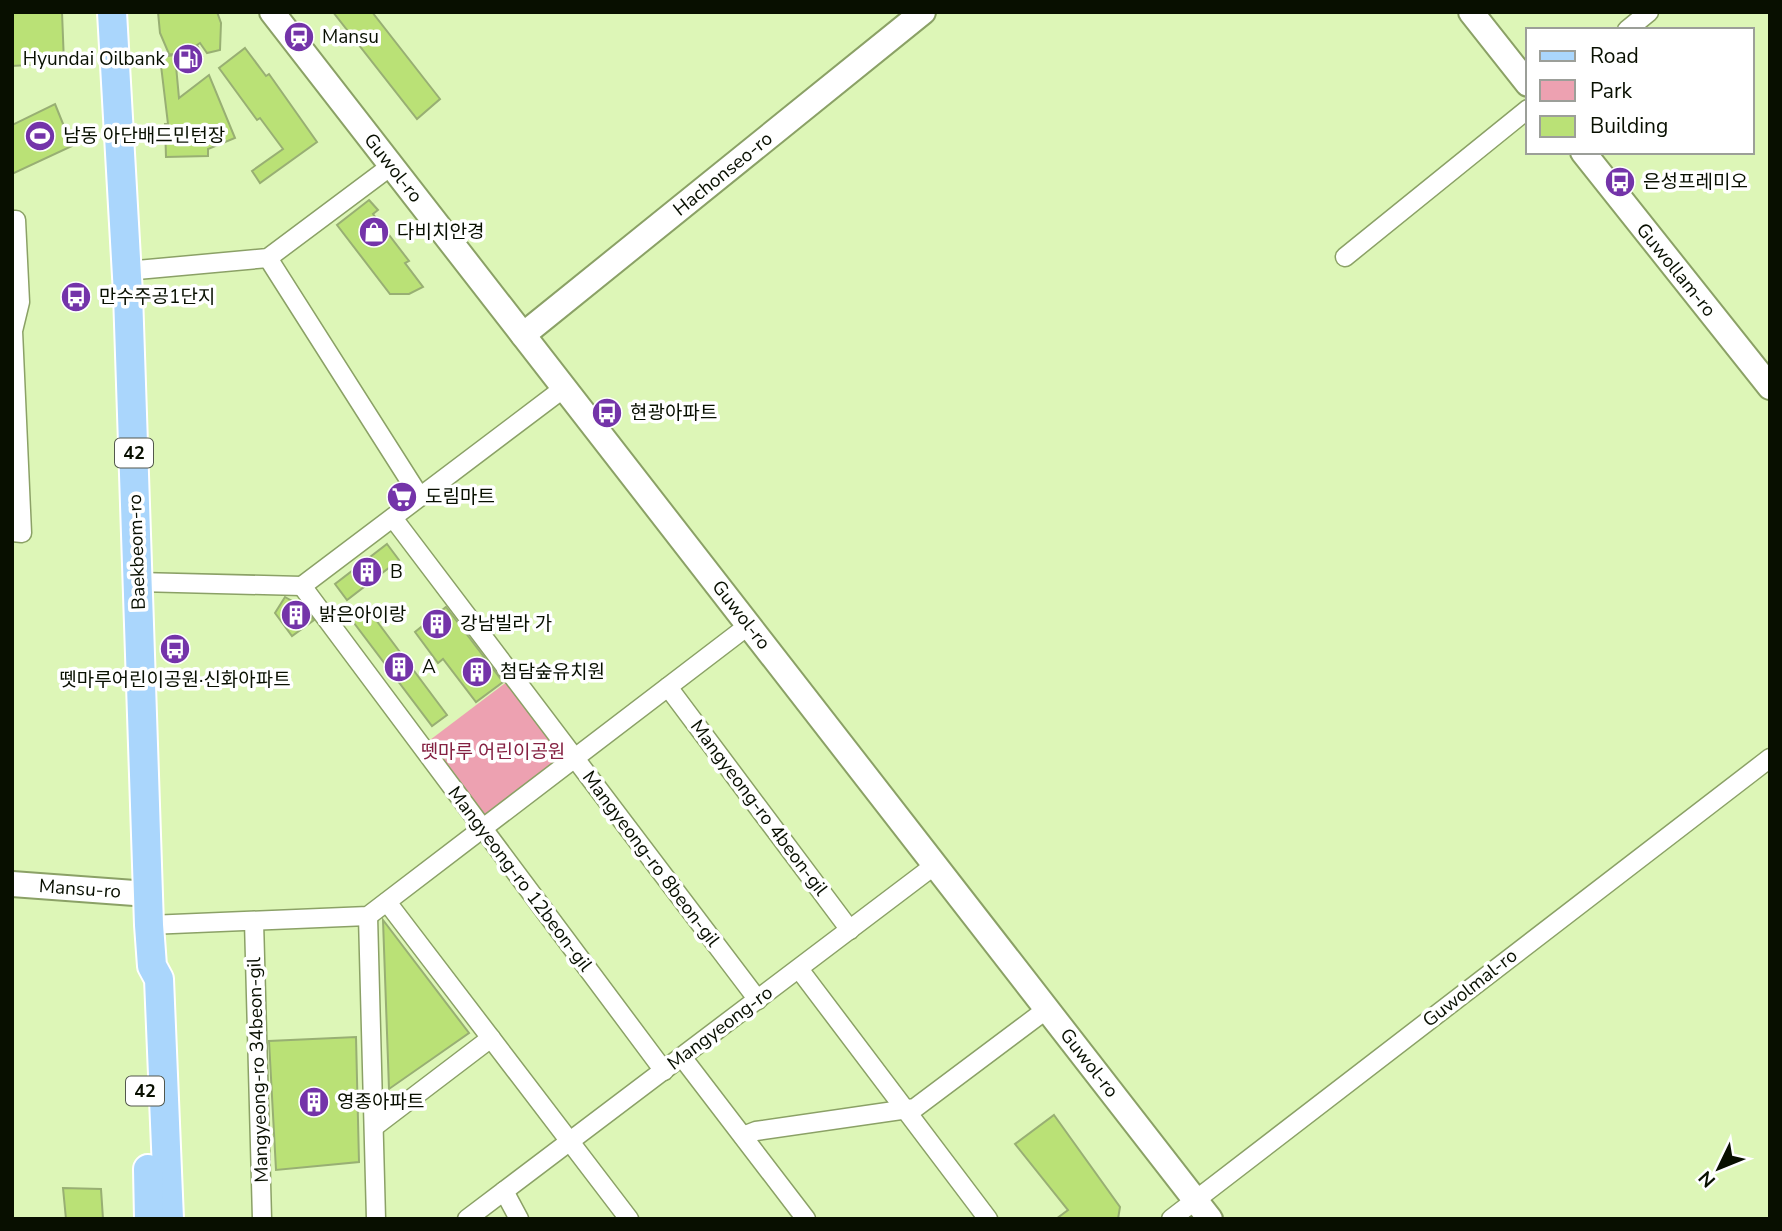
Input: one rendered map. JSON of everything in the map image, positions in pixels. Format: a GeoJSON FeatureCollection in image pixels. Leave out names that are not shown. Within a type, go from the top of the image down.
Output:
{"type":"FeatureCollection","features":[{"type":"Feature","properties":{"kind":"main road","name":"Baekbeom-ro"},"geometry":{"type":"LineString","coordinates":[[112,12],[126,271],[149,925],[152,966],[159,979],[169,1219]]}},
{"type":"Feature","properties":{"kind":"main road","name":"Guwol-ro"},"geometry":{"type":"LineString","coordinates":[[272,12],[1203,1209]]}},
{"type":"Feature","properties":{"kind":"main road","name":"Hachonseo-ro"},"geometry":{"type":"LineString","coordinates":[[523,335],[923,12]]}},
{"type":"Feature","properties":{"kind":"main road"},"geometry":{"type":"LineString","coordinates":[[1471,12],[1526,81]]}},
{"type":"Feature","properties":{"kind":"main road","name":"Guwollam-ro"},"geometry":{"type":"LineString","coordinates":[[1585,154],[1770,387]]}},
{"type":"Feature","properties":{"kind":"main road","name":"Mansu-ro"},"geometry":{"type":"LineString","coordinates":[[12,884],[148,894]]}},
{"type":"Feature","properties":{"kind":"main road","name":"Baekbeom-ro"},"geometry":{"type":"LineString","coordinates":[[149,1219],[142,978],[152,966]]}},
{"type":"Feature","properties":{"kind":"street"},"geometry":{"type":"LineString","coordinates":[[1629,28],[1649,12]]}},
{"type":"Feature","properties":{"kind":"street"},"geometry":{"type":"LineString","coordinates":[[1345,257],[1526,111]]}},
{"type":"Feature","properties":{"kind":"street"},"geometry":{"type":"LineString","coordinates":[[126,271],[268,258],[391,166]]}},
{"type":"Feature","properties":{"kind":"street"},"geometry":{"type":"LineString","coordinates":[[12,220],[16,220],[20,302],[13,331],[22,533],[12,532]]}},
{"type":"Feature","properties":{"kind":"street"},"geometry":{"type":"LineString","coordinates":[[268,258],[420,497]]}},
{"type":"Feature","properties":{"kind":"street"},"geometry":{"type":"LineString","coordinates":[[138,582],[302,586],[564,388]]}},
{"type":"Feature","properties":{"kind":"street","name":"Mangyeong-ro 8beon-gil"},"geometry":{"type":"LineString","coordinates":[[393,518],[758,1000]]}},
{"type":"Feature","properties":{"kind":"street","name":"Mangyeong-ro 12beon-gil"},"geometry":{"type":"LineString","coordinates":[[302,586],[664,1071]]}},
{"type":"Feature","properties":{"kind":"street"},"geometry":{"type":"LineString","coordinates":[[149,925],[368,916],[749,625]]}},
{"type":"Feature","properties":{"kind":"street","name":"Mangyeong-ro 4beon-gil"},"geometry":{"type":"LineString","coordinates":[[668,687],[850,930]]}},
{"type":"Feature","properties":{"kind":"street","name":"Guwolmal-ro"},"geometry":{"type":"LineString","coordinates":[[1171,1219],[1203,1209],[1770,758]]}},
{"type":"Feature","properties":{"kind":"street","name":"Mangyeong-ro"},"geometry":{"type":"LineString","coordinates":[[467,1219],[936,865]]}},
{"type":"Feature","properties":{"kind":"street"},"geometry":{"type":"LineString","coordinates":[[387,902],[629,1219]]}},
{"type":"Feature","properties":{"kind":"street"},"geometry":{"type":"LineString","coordinates":[[368,916],[376,1219]]}},
{"type":"Feature","properties":{"kind":"street","name":"Mangyeong-ro 34beon-gil"},"geometry":{"type":"LineString","coordinates":[[254,921],[262,1219]]}},
{"type":"Feature","properties":{"kind":"street"},"geometry":{"type":"LineString","coordinates":[[799,969],[988,1219]]}},
{"type":"Feature","properties":{"kind":"street"},"geometry":{"type":"LineString","coordinates":[[743,1136],[756,1131],[915,1108],[1047,1009]]}},
{"type":"Feature","properties":{"kind":"street"},"geometry":{"type":"LineString","coordinates":[[374,1128],[491,1038]]}},
{"type":"Feature","properties":{"kind":"street"},"geometry":{"type":"LineString","coordinates":[[682,1057],[806,1219]]}},
{"type":"Feature","properties":{"kind":"street"},"geometry":{"type":"LineString","coordinates":[[504,1191],[519,1219]]}},
{"type":"Feature","properties":{"kind":"green space","name":"뗏마루 어린이공원"},"geometry":{"type":"Polygon","coordinates":[[[508,681],[564,759],[480,819],[426,743],[508,681]]]}},
{"type":"Feature","properties":{"kind":"building"},"geometry":{"type":"Polygon","coordinates":[[[12,12],[62,12],[64,63],[12,66],[12,12]]]}},
{"type":"Feature","properties":{"kind":"building"},"geometry":{"type":"Polygon","coordinates":[[[158,12],[217,12],[221,23],[220,50],[207,53],[200,43],[197,45],[202,56],[169,54],[160,33],[158,12]]]}},
{"type":"Feature","properties":{"kind":"building"},"geometry":{"type":"Polygon","coordinates":[[[333,12],[372,12],[440,99],[417,119],[333,12]]]}},
{"type":"Feature","properties":{"kind":"building"},"geometry":{"type":"Polygon","coordinates":[[[245,48],[266,76],[269,74],[317,142],[260,183],[252,171],[283,149],[260,118],[257,120],[219,68],[245,48]]]}},
{"type":"Feature","properties":{"kind":"building"},"geometry":{"type":"Polygon","coordinates":[[[175,55],[179,98],[209,75],[235,138],[208,149],[208,156],[166,157],[165,124],[168,124],[160,57],[175,55]]]}},
{"type":"Feature","properties":{"kind":"building","name":"남동 아단배드민턴장"},"geometry":{"type":"Polygon","coordinates":[[[55,104],[72,146],[12,174],[12,125],[55,104]]]}},
{"type":"Feature","properties":{"kind":"building"},"geometry":{"type":"Polygon","coordinates":[[[369,200],[378,210],[373,214],[409,261],[405,263],[423,287],[409,294],[390,294],[337,225],[369,200]]]}},
{"type":"Feature","properties":{"kind":"building","name":"B"},"geometry":{"type":"Polygon","coordinates":[[[387,544],[399,560],[347,600],[335,584],[387,544]]]}},
{"type":"Feature","properties":{"kind":"building","name":"밝은아이랑"},"geometry":{"type":"Polygon","coordinates":[[[285,597],[303,607],[314,620],[292,636],[275,613],[285,597]]]}},
{"type":"Feature","properties":{"kind":"building"},"geometry":{"type":"Polygon","coordinates":[[[446,607],[503,682],[476,702],[443,659],[438,663],[415,632],[446,607]]]}},
{"type":"Feature","properties":{"kind":"building","name":"A"},"geometry":{"type":"Polygon","coordinates":[[[367,608],[447,715],[432,726],[351,619],[367,608]]]}},
{"type":"Feature","properties":{"kind":"building"},"geometry":{"type":"Polygon","coordinates":[[[383,920],[469,1033],[389,1089],[383,920]]]}},
{"type":"Feature","properties":{"kind":"building","name":"영종아파트"},"geometry":{"type":"Polygon","coordinates":[[[356,1037],[359,1162],[276,1170],[269,1041],[356,1037]]]}},
{"type":"Feature","properties":{"kind":"building"},"geometry":{"type":"Polygon","coordinates":[[[1054,1115],[1120,1207],[1118,1219],[1056,1219],[1068,1210],[1015,1144],[1054,1115]]]}},
{"type":"Feature","properties":{"kind":"building"},"geometry":{"type":"Polygon","coordinates":[[[63,1188],[101,1189],[103,1219],[66,1219],[63,1188]]]}},
{"type":"Feature","properties":{"kind":"place","name":"Mansu"},"geometry":{"type":"Point","coordinates":[299,37]}},
{"type":"Feature","properties":{"kind":"place","name":"Hyundai Oilbank"},"geometry":{"type":"Point","coordinates":[188,59]}},
{"type":"Feature","properties":{"kind":"place","name":"남동 아단배드민턴장"},"geometry":{"type":"Point","coordinates":[40,136]}},
{"type":"Feature","properties":{"kind":"place","name":"은성프레미오"},"geometry":{"type":"Point","coordinates":[1620,182]}},
{"type":"Feature","properties":{"kind":"place","name":"다비치안경"},"geometry":{"type":"Point","coordinates":[374,232]}},
{"type":"Feature","properties":{"kind":"place","name":"만수주공1단지"},"geometry":{"type":"Point","coordinates":[76,297]}},
{"type":"Feature","properties":{"kind":"place","name":"현광아파트"},"geometry":{"type":"Point","coordinates":[607,413]}},
{"type":"Feature","properties":{"kind":"place","name":"도림마트"},"geometry":{"type":"Point","coordinates":[402,497]}},
{"type":"Feature","properties":{"kind":"place","name":"B"},"geometry":{"type":"Point","coordinates":[367,572]}},
{"type":"Feature","properties":{"kind":"place","name":"밝은아이랑"},"geometry":{"type":"Point","coordinates":[296,615]}},
{"type":"Feature","properties":{"kind":"place","name":"강남빌라 가"},"geometry":{"type":"Point","coordinates":[437,624]}},
{"type":"Feature","properties":{"kind":"place","name":"뗏마루어린이공원·신화아파트"},"geometry":{"type":"Point","coordinates":[175,649]}},
{"type":"Feature","properties":{"kind":"place","name":"A"},"geometry":{"type":"Point","coordinates":[399,667]}},
{"type":"Feature","properties":{"kind":"place","name":"첨담숲유치원"},"geometry":{"type":"Point","coordinates":[477,672]}},
{"type":"Feature","properties":{"kind":"place","name":"영종아파트"},"geometry":{"type":"Point","coordinates":[314,1102]}}]}
